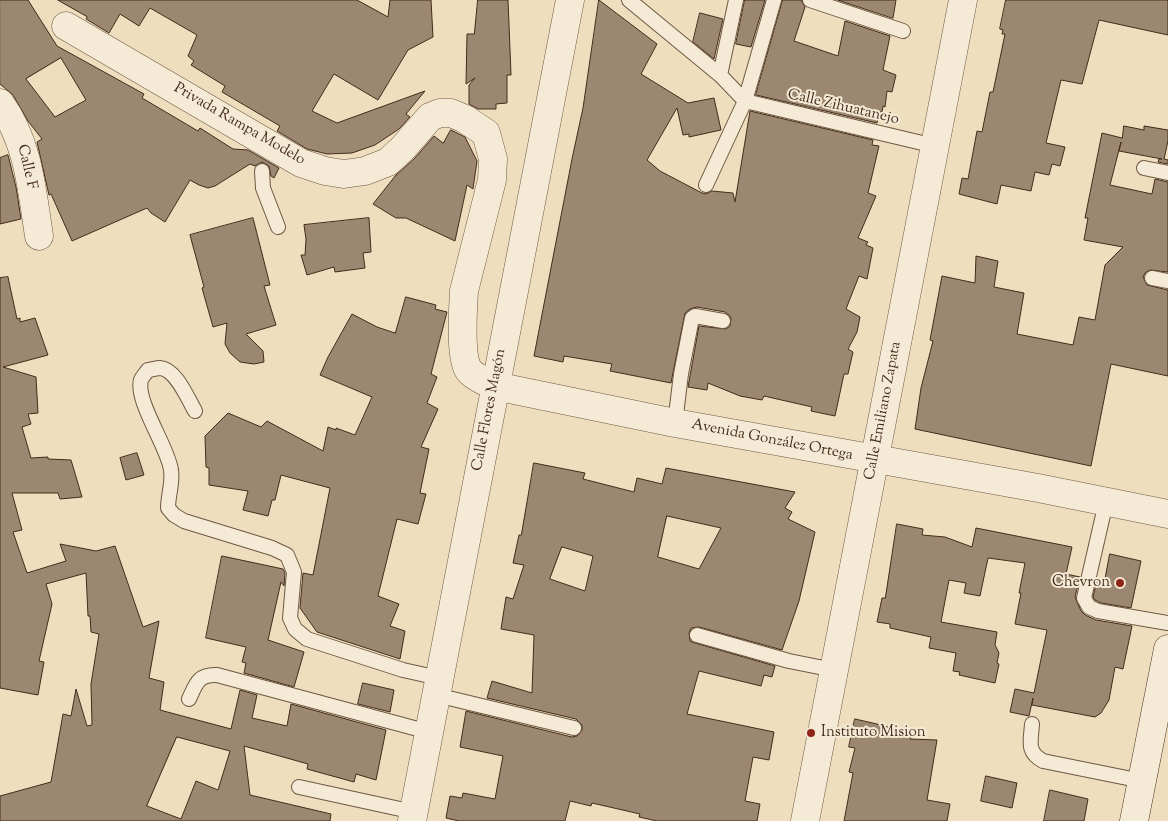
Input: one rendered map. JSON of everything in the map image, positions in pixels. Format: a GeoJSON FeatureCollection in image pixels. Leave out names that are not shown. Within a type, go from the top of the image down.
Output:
{"type":"FeatureCollection","features":[{"type":"Feature","properties":{"kind":"street","name":"Calle Flores Magón"},"geometry":{"type":"LineString","coordinates":[[413,816],[570,0]]}},
{"type":"Feature","properties":{"kind":"street","name":"Calle Emiliano Zapata"},"geometry":{"type":"LineString","coordinates":[[805,821],[963,0]]}},
{"type":"Feature","properties":{"kind":"street","name":"Privada Rampa Modelo"},"geometry":{"type":"LineString","coordinates":[[66,26],[268,161],[301,162],[325,171],[344,174],[365,171],[388,162],[430,117],[440,113],[451,113],[466,118],[486,133],[493,158],[492,180],[464,291],[464,358],[469,371],[495,386]]}},
{"type":"Feature","properties":{"kind":"street","name":"Calle F"},"geometry":{"type":"LineString","coordinates":[[0,103],[18,134],[25,157],[39,236]]}},
{"type":"Feature","properties":{"kind":"street","name":"Avenida González Ortega"},"geometry":{"type":"LineString","coordinates":[[495,386],[675,423],[1168,514]]}},
{"type":"Feature","properties":{"kind":"street"},"geometry":{"type":"LineString","coordinates":[[1134,821],[1168,649]]}},
{"type":"Feature","properties":{"kind":"lane"},"geometry":{"type":"LineString","coordinates":[[629,0],[720,75],[744,101]]}},
{"type":"Feature","properties":{"kind":"lane"},"geometry":{"type":"LineString","coordinates":[[720,75],[736,0]]}},
{"type":"Feature","properties":{"kind":"lane"},"geometry":{"type":"LineString","coordinates":[[706,185],[744,101],[774,0]]}},
{"type":"Feature","properties":{"kind":"lane"},"geometry":{"type":"LineString","coordinates":[[810,0],[903,32]]}},
{"type":"Feature","properties":{"kind":"lane","name":"Calle Zihuatanejo"},"geometry":{"type":"LineString","coordinates":[[744,101],[935,146]]}},
{"type":"Feature","properties":{"kind":"lane"},"geometry":{"type":"LineString","coordinates":[[268,161],[263,188],[278,227]]}},
{"type":"Feature","properties":{"kind":"lane"},"geometry":{"type":"LineString","coordinates":[[1144,168],[1168,173]]}},
{"type":"Feature","properties":{"kind":"lane"},"geometry":{"type":"LineString","coordinates":[[1152,278],[1168,281]]}},
{"type":"Feature","properties":{"kind":"lane"},"geometry":{"type":"LineString","coordinates":[[675,423],[681,374],[692,318],[695,316],[723,322]]}},
{"type":"Feature","properties":{"kind":"lane"},"geometry":{"type":"LineString","coordinates":[[195,411],[177,380],[170,372],[161,368],[148,370],[141,379],[141,394],[171,468],[172,482],[168,498],[168,508],[174,515],[184,521],[272,548],[287,556],[294,572],[290,618],[295,629],[308,639],[403,670],[437,687],[574,728]]}},
{"type":"Feature","properties":{"kind":"lane"},"geometry":{"type":"LineString","coordinates":[[1106,502],[1084,598],[1089,607],[1098,611],[1168,624]]}},
{"type":"Feature","properties":{"kind":"lane"},"geometry":{"type":"LineString","coordinates":[[697,635],[834,670]]}},
{"type":"Feature","properties":{"kind":"lane"},"geometry":{"type":"LineString","coordinates":[[189,699],[198,680],[207,675],[217,675],[429,732]]}},
{"type":"Feature","properties":{"kind":"lane"},"geometry":{"type":"LineString","coordinates":[[1032,724],[1030,751],[1035,757],[1043,761],[1142,781]]}},
{"type":"Feature","properties":{"kind":"lane"},"geometry":{"type":"LineString","coordinates":[[299,787],[413,816]]}},
{"type":"Feature","properties":{"kind":"building"},"geometry":{"type":"Polygon","coordinates":[[[0,0],[28,0],[57,46],[144,94],[142,98],[198,131],[200,128],[233,149],[248,150],[279,168],[274,178],[271,176],[269,166],[262,162],[255,166],[250,164],[215,186],[208,188],[190,180],[165,222],[147,208],[72,241],[51,194],[49,195],[37,142],[42,139],[28,121],[13,95],[0,84],[0,0]],[[61,58],[26,79],[55,117],[86,100],[61,58]]]}},
{"type":"Feature","properties":{"kind":"building"},"geometry":{"type":"Polygon","coordinates":[[[58,0],[357,0],[388,17],[390,0],[431,0],[433,37],[408,50],[378,100],[334,74],[312,111],[337,123],[425,91],[406,114],[410,117],[399,129],[375,145],[352,153],[327,154],[307,149],[277,131],[280,126],[222,92],[225,86],[191,65],[194,61],[188,56],[197,35],[150,8],[139,26],[120,14],[109,33],[58,0]]]}},
{"type":"Feature","properties":{"kind":"building"},"geometry":{"type":"Polygon","coordinates":[[[478,0],[508,0],[511,75],[507,75],[507,103],[496,104],[496,109],[478,109],[469,104],[469,85],[475,78],[466,84],[467,34],[474,34],[478,0]]]}},
{"type":"Feature","properties":{"kind":"building"},"geometry":{"type":"Polygon","coordinates":[[[599,0],[657,44],[641,74],[688,103],[714,98],[721,130],[689,137],[689,134],[683,135],[677,108],[647,160],[660,171],[702,193],[706,194],[712,191],[733,193],[735,202],[750,111],[873,140],[872,145],[879,146],[868,193],[876,196],[858,238],[868,242],[866,245],[873,248],[867,279],[859,276],[846,309],[860,317],[857,332],[848,349],[853,352],[848,374],[844,374],[835,416],[811,411],[812,407],[764,396],[762,400],[740,396],[708,383],[707,390],[688,387],[699,326],[726,329],[730,326],[731,318],[725,312],[697,307],[685,313],[671,383],[610,371],[612,364],[564,356],[563,362],[534,356],[583,108],[599,0]]]}},
{"type":"Feature","properties":{"kind":"building"},"geometry":{"type":"Polygon","coordinates":[[[745,0],[765,0],[751,47],[736,44],[745,0]]]}},
{"type":"Feature","properties":{"kind":"building"},"geometry":{"type":"Polygon","coordinates":[[[783,0],[801,0],[805,7],[794,41],[838,56],[845,21],[890,36],[883,70],[896,75],[892,92],[887,91],[885,107],[883,106],[882,112],[880,112],[877,123],[756,95],[783,0]]]}},
{"type":"Feature","properties":{"kind":"building"},"geometry":{"type":"Polygon","coordinates":[[[838,0],[896,0],[893,18],[838,0]]]}},
{"type":"Feature","properties":{"kind":"building"},"geometry":{"type":"Polygon","coordinates":[[[1006,0],[1168,0],[1168,35],[1099,20],[1082,84],[1061,80],[1046,143],[1065,147],[1060,166],[1052,164],[1049,175],[1035,172],[1031,191],[1001,185],[997,204],[959,194],[962,178],[968,179],[977,131],[982,132],[990,92],[993,92],[1005,34],[1002,34],[1003,30],[1000,29],[1006,0]]]}},
{"type":"Feature","properties":{"kind":"building"},"geometry":{"type":"Polygon","coordinates":[[[700,13],[723,19],[714,59],[693,42],[700,13]]]}},
{"type":"Feature","properties":{"kind":"building"},"geometry":{"type":"Polygon","coordinates":[[[1124,126],[1144,130],[1144,126],[1168,130],[1168,141],[1164,159],[1168,160],[1168,164],[1158,162],[1159,159],[1162,159],[1119,151],[1121,142],[1110,185],[1152,194],[1155,179],[1168,182],[1168,272],[1150,270],[1143,277],[1147,285],[1168,290],[1168,376],[1111,364],[1091,466],[915,429],[921,388],[933,341],[930,340],[942,276],[975,283],[976,256],[998,261],[994,287],[1024,293],[1017,334],[1073,345],[1079,317],[1095,320],[1105,265],[1123,247],[1084,240],[1088,218],[1085,218],[1102,133],[1122,138],[1124,126]]]}},
{"type":"Feature","properties":{"kind":"building"},"geometry":{"type":"Polygon","coordinates":[[[451,130],[465,137],[477,161],[473,189],[467,185],[455,241],[406,218],[396,218],[373,204],[396,175],[414,159],[434,136],[443,143],[451,130]]]}},
{"type":"Feature","properties":{"kind":"building"},"geometry":{"type":"Polygon","coordinates":[[[8,155],[21,219],[0,224],[0,158],[8,155]]]}},
{"type":"Feature","properties":{"kind":"building"},"geometry":{"type":"Polygon","coordinates":[[[253,218],[270,285],[264,286],[276,325],[246,334],[263,351],[264,362],[254,364],[240,362],[230,353],[225,344],[227,323],[213,327],[190,235],[253,218]]]}},
{"type":"Feature","properties":{"kind":"building"},"geometry":{"type":"Polygon","coordinates":[[[369,218],[371,252],[363,253],[365,268],[335,272],[334,267],[307,275],[301,255],[305,255],[306,239],[304,225],[369,218]]]}},
{"type":"Feature","properties":{"kind":"building"},"geometry":{"type":"Polygon","coordinates":[[[8,277],[17,319],[20,318],[20,322],[35,318],[48,355],[3,367],[36,377],[38,413],[28,414],[31,424],[22,427],[31,458],[48,457],[48,459],[71,460],[82,497],[60,499],[58,493],[12,493],[22,530],[13,532],[27,573],[66,561],[60,544],[96,551],[115,546],[143,627],[159,621],[149,678],[164,682],[160,710],[231,729],[240,690],[257,695],[252,718],[287,726],[291,704],[386,730],[376,780],[356,774],[354,782],[307,769],[308,764],[244,746],[250,795],[331,814],[330,821],[0,821],[0,796],[51,782],[63,714],[71,716],[76,689],[87,726],[92,725],[91,684],[99,634],[91,632],[90,616],[88,616],[86,573],[46,584],[52,604],[39,661],[44,662],[38,695],[0,688],[0,278],[8,277]],[[177,737],[147,806],[181,819],[196,781],[218,790],[230,751],[177,737]]]}},
{"type":"Feature","properties":{"kind":"building"},"geometry":{"type":"Polygon","coordinates":[[[406,297],[436,305],[435,309],[447,312],[431,374],[437,377],[427,403],[438,409],[421,447],[429,449],[420,493],[426,494],[418,524],[397,519],[378,596],[399,604],[390,626],[405,631],[400,659],[317,632],[300,608],[303,573],[313,575],[330,488],[281,475],[275,500],[272,500],[268,516],[243,510],[248,491],[209,485],[209,468],[206,467],[205,436],[228,413],[261,427],[267,421],[323,451],[328,427],[355,435],[372,397],[320,375],[352,314],[377,327],[395,333],[406,297]]]}},
{"type":"Feature","properties":{"kind":"building"},"geometry":{"type":"Polygon","coordinates":[[[137,453],[144,475],[126,480],[120,458],[137,453]]]}},
{"type":"Feature","properties":{"kind":"building"},"geometry":{"type":"Polygon","coordinates":[[[534,463],[585,473],[583,479],[634,492],[637,478],[662,484],[666,468],[795,492],[785,508],[792,512],[788,519],[815,532],[799,601],[782,650],[699,627],[691,628],[689,633],[690,641],[695,643],[775,666],[772,677],[764,675],[761,686],[699,671],[687,714],[774,732],[769,760],[753,757],[745,801],[760,804],[757,821],[657,821],[639,817],[640,814],[592,803],[591,806],[570,801],[565,821],[459,821],[446,818],[450,796],[462,798],[463,793],[495,799],[503,756],[460,747],[466,711],[572,737],[577,736],[582,730],[582,725],[576,719],[487,698],[492,681],[532,693],[534,635],[501,629],[506,597],[513,599],[524,565],[513,563],[519,535],[521,535],[534,463]],[[667,516],[658,557],[699,569],[721,528],[667,516]],[[562,547],[550,579],[585,591],[593,556],[562,547]]]}},
{"type":"Feature","properties":{"kind":"building"},"geometry":{"type":"Polygon","coordinates":[[[897,524],[923,529],[922,535],[945,537],[972,547],[976,528],[1072,547],[1066,574],[1080,577],[1075,597],[1081,611],[1096,620],[1132,626],[1123,669],[1115,667],[1109,700],[1101,713],[1095,717],[1032,705],[1033,698],[1029,716],[1010,712],[1015,689],[1034,693],[1047,630],[1015,624],[1025,563],[988,558],[980,596],[964,593],[966,583],[949,580],[941,622],[997,632],[995,645],[999,653],[997,663],[999,664],[995,683],[959,675],[960,672],[953,671],[956,653],[929,648],[931,637],[890,628],[890,624],[877,622],[882,598],[885,598],[897,524]]]}},
{"type":"Feature","properties":{"kind":"building","name":"Chevron"},"geometry":{"type":"Polygon","coordinates":[[[1110,554],[1141,561],[1131,608],[1101,603],[1093,597],[1097,580],[1104,582],[1110,554]]]}},
{"type":"Feature","properties":{"kind":"building"},"geometry":{"type":"Polygon","coordinates":[[[222,556],[283,569],[285,573],[284,586],[281,582],[268,640],[304,652],[294,687],[244,673],[246,663],[242,662],[246,647],[206,638],[222,556]]]}},
{"type":"Feature","properties":{"kind":"building"},"geometry":{"type":"Polygon","coordinates":[[[363,683],[394,690],[390,712],[358,704],[363,683]]]}},
{"type":"Feature","properties":{"kind":"building"},"geometry":{"type":"Polygon","coordinates":[[[855,719],[912,734],[910,739],[937,740],[927,800],[950,804],[947,821],[844,821],[853,773],[849,772],[855,748],[849,747],[855,719]]]}},
{"type":"Feature","properties":{"kind":"building"},"geometry":{"type":"Polygon","coordinates":[[[986,776],[1017,783],[1012,808],[981,801],[986,776]]]}},
{"type":"Feature","properties":{"kind":"building"},"geometry":{"type":"Polygon","coordinates":[[[1050,790],[1088,799],[1084,821],[1044,821],[1050,790]]]}},
{"type":"Feature","properties":{"kind":"place","name":"Chevron"},"geometry":{"type":"Point","coordinates":[1120,583]}},
{"type":"Feature","properties":{"kind":"place","name":"Instituto Mision"},"geometry":{"type":"Point","coordinates":[811,733]}}]}
